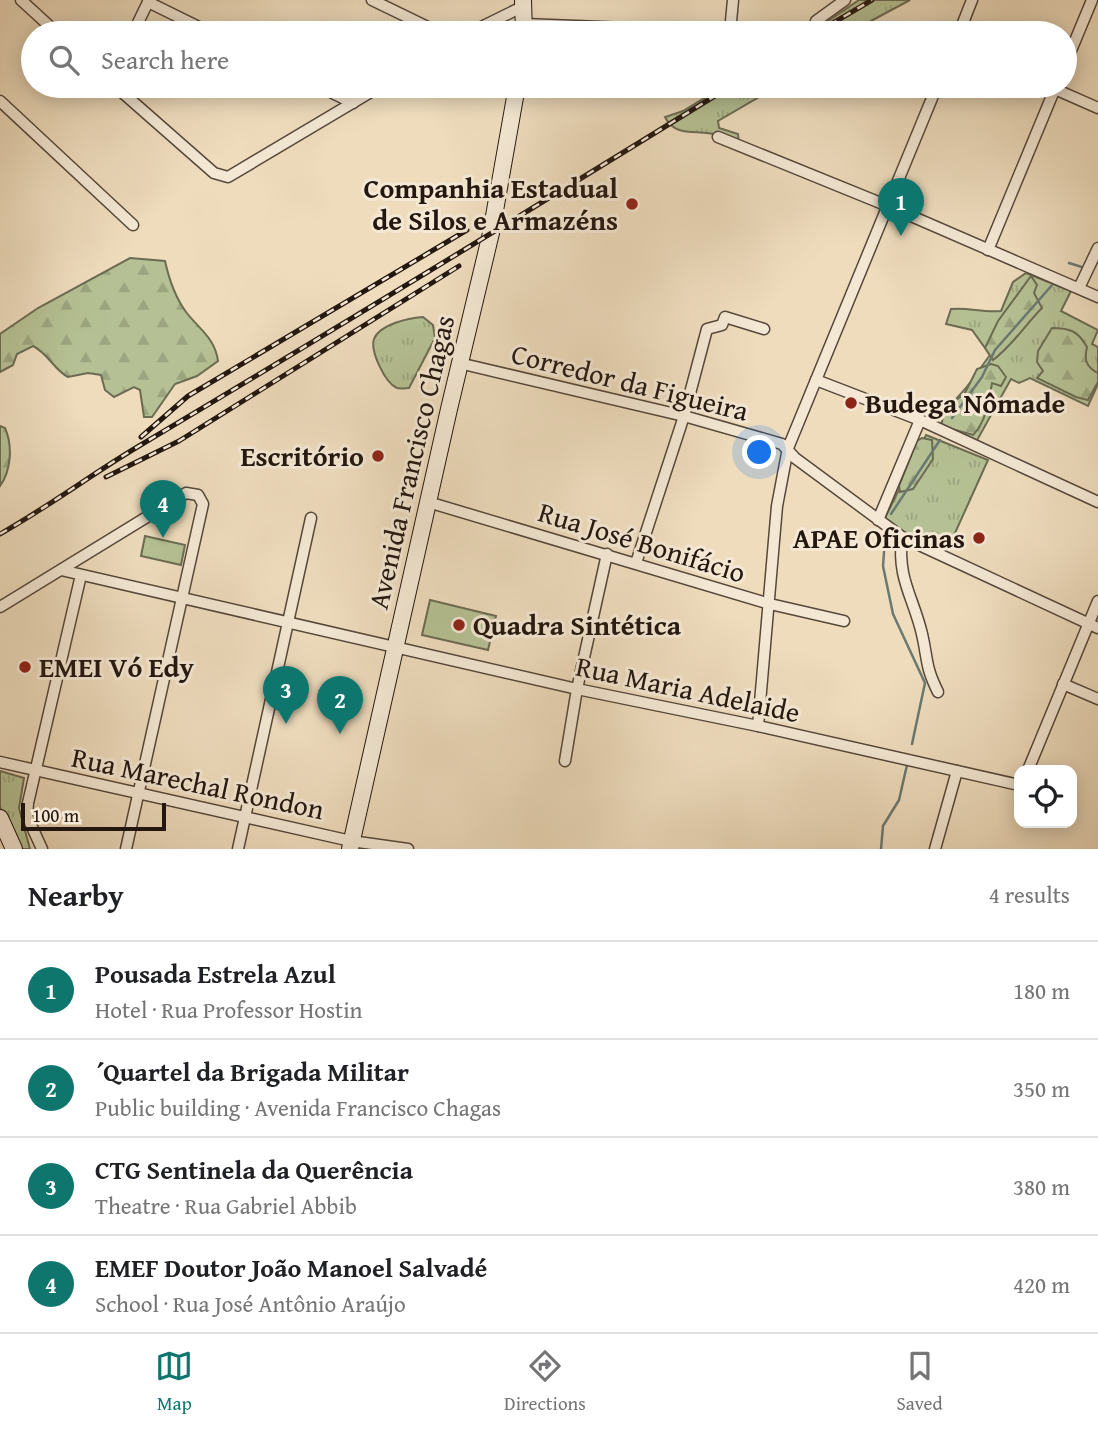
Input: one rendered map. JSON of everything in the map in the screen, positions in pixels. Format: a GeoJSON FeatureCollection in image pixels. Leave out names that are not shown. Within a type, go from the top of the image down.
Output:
{"type":"FeatureCollection","features":[{"type":"Feature","properties":{"kind":"main road"},"geometry":{"type":"LineString","coordinates":[[524,3],[524,21]]}},
{"type":"Feature","properties":{"kind":"main road","name":"Avenida Francisco Chagas"},"geometry":{"type":"LineString","coordinates":[[351,845],[459,363],[491,233],[515,98]]}},
{"type":"Feature","properties":{"kind":"main road"},"geometry":{"type":"LineString","coordinates":[[0,818],[14,849]]}},
{"type":"Feature","properties":{"kind":"street"},"geometry":{"type":"LineString","coordinates":[[21,0],[44,21]]}},
{"type":"Feature","properties":{"kind":"street"},"geometry":{"type":"LineString","coordinates":[[372,0],[415,21]]}},
{"type":"Feature","properties":{"kind":"street"},"geometry":{"type":"LineString","coordinates":[[731,21],[733,0]]}},
{"type":"Feature","properties":{"kind":"street"},"geometry":{"type":"LineString","coordinates":[[816,21],[845,0]]}},
{"type":"Feature","properties":{"kind":"street"},"geometry":{"type":"LineString","coordinates":[[964,21],[972,0]]}},
{"type":"Feature","properties":{"kind":"street"},"geometry":{"type":"LineString","coordinates":[[1077,36],[1092,0]]}},
{"type":"Feature","properties":{"kind":"street"},"geometry":{"type":"LineString","coordinates":[[139,21],[149,1],[188,21]]}},
{"type":"Feature","properties":{"kind":"street"},"geometry":{"type":"LineString","coordinates":[[491,21],[524,3]]}},
{"type":"Feature","properties":{"kind":"street"},"geometry":{"type":"LineString","coordinates":[[129,98],[214,173],[228,177],[361,98]]}},
{"type":"Feature","properties":{"kind":"street"},"geometry":{"type":"LineString","coordinates":[[343,98],[353,103]]}},
{"type":"Feature","properties":{"kind":"street"},"geometry":{"type":"LineString","coordinates":[[758,726],[777,506],[788,448],[932,98]]}},
{"type":"Feature","properties":{"kind":"street"},"geometry":{"type":"LineString","coordinates":[[988,250],[1049,98]]}},
{"type":"Feature","properties":{"kind":"street"},"geometry":{"type":"LineString","coordinates":[[1077,98],[1098,107]]}},
{"type":"Feature","properties":{"kind":"street"},"geometry":{"type":"LineString","coordinates":[[0,101],[133,225]]}},
{"type":"Feature","properties":{"kind":"street"},"geometry":{"type":"LineString","coordinates":[[718,137],[888,206],[1098,297]]}},
{"type":"Feature","properties":{"kind":"street"},"geometry":{"type":"LineString","coordinates":[[1079,288],[1098,248]]}},
{"type":"Feature","properties":{"kind":"street"},"geometry":{"type":"LineString","coordinates":[[636,563],[684,416],[707,329],[722,325],[725,317],[764,329]]}},
{"type":"Feature","properties":{"kind":"street","name":"Corredor da Figueira"},"geometry":{"type":"LineString","coordinates":[[459,363],[684,416],[788,448]]}},
{"type":"Feature","properties":{"kind":"street"},"geometry":{"type":"LineString","coordinates":[[816,380],[920,420],[1098,502]]}},
{"type":"Feature","properties":{"kind":"street"},"geometry":{"type":"LineString","coordinates":[[878,520],[920,420]]}},
{"type":"Feature","properties":{"kind":"street"},"geometry":{"type":"LineString","coordinates":[[788,448],[795,458],[902,537],[1093,626]]}},
{"type":"Feature","properties":{"kind":"street"},"geometry":{"type":"LineString","coordinates":[[0,607],[186,493],[198,495],[203,513],[125,849]]}},
{"type":"Feature","properties":{"kind":"street","name":"Rua José Bonifácio"},"geometry":{"type":"LineString","coordinates":[[428,502],[770,604],[844,621]]}},
{"type":"Feature","properties":{"kind":"street"},"geometry":{"type":"LineString","coordinates":[[238,849],[311,518]]}},
{"type":"Feature","properties":{"kind":"street"},"geometry":{"type":"LineString","coordinates":[[902,537],[900,566],[922,633],[926,668],[938,692]]}},
{"type":"Feature","properties":{"kind":"street"},"geometry":{"type":"LineString","coordinates":[[565,761],[577,689],[607,554]]}},
{"type":"Feature","properties":{"kind":"street","name":"Rua Maria Adelaide"},"geometry":{"type":"LineString","coordinates":[[61,570],[183,600],[396,645],[577,689],[758,726],[1014,784]]}},
{"type":"Feature","properties":{"kind":"street"},"geometry":{"type":"LineString","coordinates":[[42,849],[27,816],[34,771],[80,575]]}},
{"type":"Feature","properties":{"kind":"street"},"geometry":{"type":"LineString","coordinates":[[1030,765],[1063,684],[1093,626],[1098,601]]}},
{"type":"Feature","properties":{"kind":"street"},"geometry":{"type":"LineString","coordinates":[[1063,684],[1098,699]]}},
{"type":"Feature","properties":{"kind":"street","name":"Rua Marechal Rondon"},"geometry":{"type":"LineString","coordinates":[[0,762],[246,816],[351,845],[408,849]]}},
{"type":"Feature","properties":{"kind":"street"},"geometry":{"type":"LineString","coordinates":[[935,849],[957,771]]}},
{"type":"Feature","properties":{"kind":"green space"},"geometry":{"type":"Polygon","coordinates":[[[859,0],[910,0],[871,21],[828,21],[859,0]]]}},
{"type":"Feature","properties":{"kind":"green space"},"geometry":{"type":"Polygon","coordinates":[[[704,98],[757,98],[718,121],[719,128],[738,134],[739,144],[710,133],[688,132],[669,124],[665,117],[683,111],[704,98]]]}},
{"type":"Feature","properties":{"kind":"green space"},"geometry":{"type":"Polygon","coordinates":[[[130,258],[165,261],[179,300],[214,346],[218,361],[197,376],[175,384],[152,417],[144,417],[140,390],[134,387],[114,397],[105,390],[101,375],[88,373],[68,377],[33,346],[17,354],[13,365],[0,372],[0,334],[38,308],[130,258]]]}},
{"type":"Feature","properties":{"kind":"green space"},"geometry":{"type":"Polygon","coordinates":[[[1026,273],[1071,291],[1061,311],[1098,330],[1092,344],[1098,347],[1098,384],[1088,406],[1030,378],[1019,383],[1011,379],[975,444],[941,426],[945,409],[964,390],[990,355],[972,330],[946,324],[951,309],[1001,311],[1013,282],[1026,273]]]}},
{"type":"Feature","properties":{"kind":"green space"},"geometry":{"type":"Polygon","coordinates":[[[1031,276],[1037,285],[1034,293],[1042,308],[993,360],[985,348],[998,321],[1031,276]]]}},
{"type":"Feature","properties":{"kind":"green space"},"geometry":{"type":"Polygon","coordinates":[[[423,317],[433,325],[435,338],[409,388],[397,388],[388,380],[380,366],[374,351],[374,339],[388,326],[423,317]]]}},
{"type":"Feature","properties":{"kind":"green space"},"geometry":{"type":"Polygon","coordinates":[[[1052,328],[1073,332],[1087,347],[1087,363],[1098,373],[1098,382],[1088,400],[1037,378],[1043,371],[1037,362],[1038,351],[1052,328]]]}},
{"type":"Feature","properties":{"kind":"green space"},"geometry":{"type":"Polygon","coordinates":[[[991,364],[998,366],[1006,377],[1001,386],[992,383],[986,411],[973,435],[941,426],[945,409],[965,393],[977,369],[991,364]]]}},
{"type":"Feature","properties":{"kind":"green space"},"geometry":{"type":"Polygon","coordinates":[[[0,426],[5,428],[8,435],[10,450],[9,466],[0,486],[0,426]]]}},
{"type":"Feature","properties":{"kind":"green space"},"geometry":{"type":"Polygon","coordinates":[[[926,435],[988,460],[946,553],[883,522],[926,435]]]}},
{"type":"Feature","properties":{"kind":"green space"},"geometry":{"type":"Polygon","coordinates":[[[922,438],[932,440],[933,459],[913,489],[900,492],[899,486],[917,441],[922,438]]]}},
{"type":"Feature","properties":{"kind":"green space"},"geometry":{"type":"Polygon","coordinates":[[[145,536],[185,545],[181,565],[141,556],[145,536]]]}},
{"type":"Feature","properties":{"kind":"green space","name":"Quadra Sintética"},"geometry":{"type":"Polygon","coordinates":[[[430,600],[496,616],[488,650],[422,635],[430,600]]]}},
{"type":"Feature","properties":{"kind":"green space"},"geometry":{"type":"Polygon","coordinates":[[[0,771],[24,778],[19,808],[30,849],[19,849],[0,807],[0,771]]]}},
{"type":"Feature","properties":{"kind":"waterway"},"geometry":{"type":"LineString","coordinates":[[1069,263],[1085,268]]}},
{"type":"Feature","properties":{"kind":"waterway"},"geometry":{"type":"LineString","coordinates":[[952,418],[982,377],[995,350],[1053,284]]}},
{"type":"Feature","properties":{"kind":"waterway"},"geometry":{"type":"LineString","coordinates":[[891,514],[940,440]]}},
{"type":"Feature","properties":{"kind":"waterway"},"geometry":{"type":"LineString","coordinates":[[885,539],[883,566],[893,614],[925,683],[912,744]]}},
{"type":"Feature","properties":{"kind":"waterway"},"geometry":{"type":"LineString","coordinates":[[881,849],[883,826],[899,800],[907,765]]}},
{"type":"Feature","properties":{"kind":"railway"},"geometry":{"type":"LineString","coordinates":[[836,21],[872,0]]}},
{"type":"Feature","properties":{"kind":"railway"},"geometry":{"type":"LineString","coordinates":[[0,534],[711,98]]}},
{"type":"Feature","properties":{"kind":"railway"},"geometry":{"type":"LineString","coordinates":[[141,437],[188,396],[467,230]]}},
{"type":"Feature","properties":{"kind":"railway"},"geometry":{"type":"LineString","coordinates":[[106,477],[179,441],[459,266]]}},
{"type":"Feature","properties":{"kind":"place","name":"Companhia Estadual de Silos e Armazéns"},"geometry":{"type":"Point","coordinates":[632,204]}},
{"type":"Feature","properties":{"kind":"place","name":"Pousada Estrela Azul"},"geometry":{"type":"Point","coordinates":[901,236]}},
{"type":"Feature","properties":{"kind":"place","name":"Budega Nômade"},"geometry":{"type":"Point","coordinates":[851,403]}},
{"type":"Feature","properties":{"kind":"place","name":"Escritório"},"geometry":{"type":"Point","coordinates":[378,456]}},
{"type":"Feature","properties":{"kind":"place","name":"EMEF Doutor João Manoel Salvadé"},"geometry":{"type":"Point","coordinates":[163,538]}},
{"type":"Feature","properties":{"kind":"place","name":"APAE Oficinas"},"geometry":{"type":"Point","coordinates":[979,538]}},
{"type":"Feature","properties":{"kind":"place","name":"Quadra Sintética"},"geometry":{"type":"Point","coordinates":[459,625]}},
{"type":"Feature","properties":{"kind":"place","name":"EMEI Vó Edy"},"geometry":{"type":"Point","coordinates":[25,667]}},
{"type":"Feature","properties":{"kind":"place","name":"CTG Sentinela da Querência"},"geometry":{"type":"Point","coordinates":[286,724]}},
{"type":"Feature","properties":{"kind":"place","name":"´Quartel da Brigada Militar"},"geometry":{"type":"Point","coordinates":[340,734]}}]}
